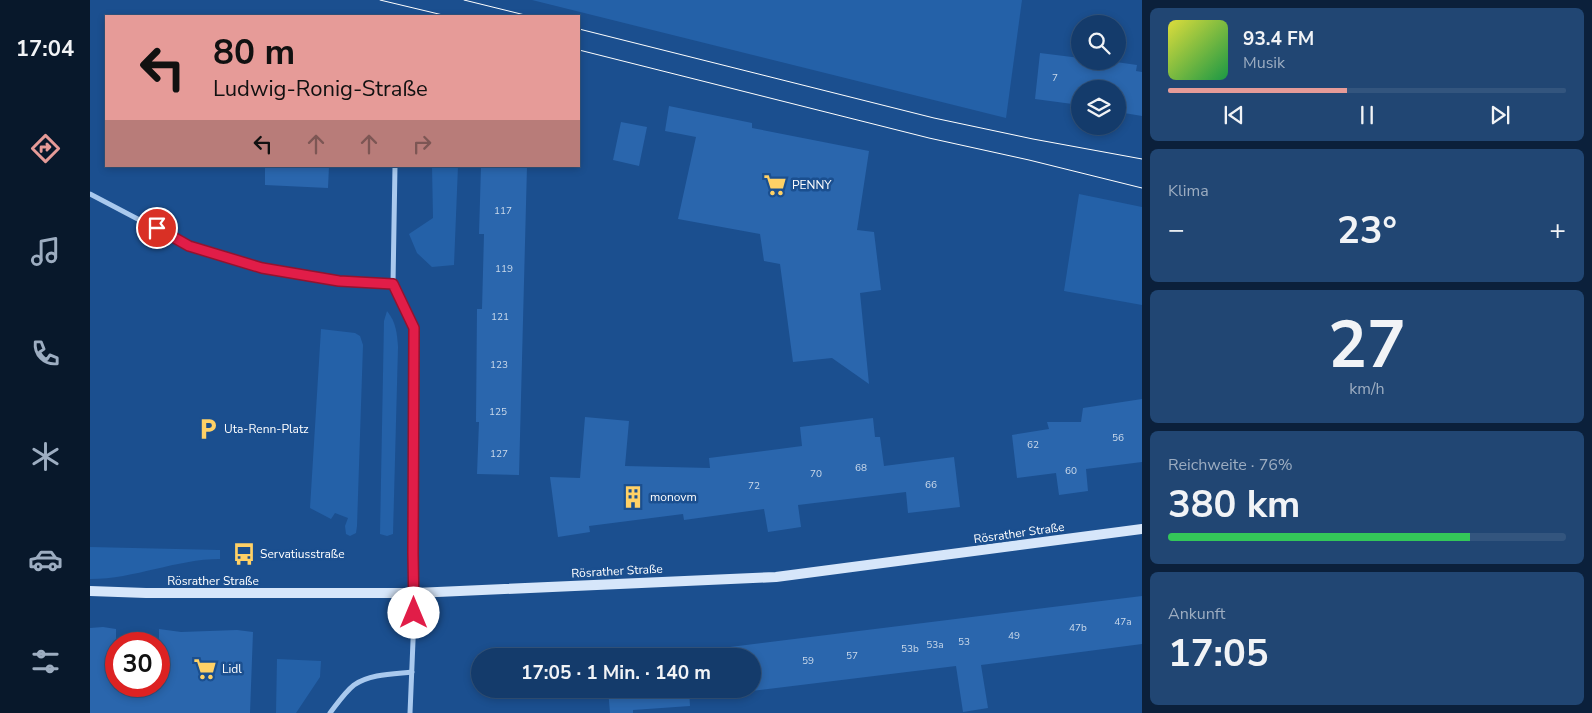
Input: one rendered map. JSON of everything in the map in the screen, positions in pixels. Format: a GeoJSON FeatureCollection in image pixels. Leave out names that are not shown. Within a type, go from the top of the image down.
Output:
{"type":"FeatureCollection","features":[{"type":"Feature","properties":{"kind":"main road","name":"Rösrather Straße"},"geometry":{"type":"LineString","coordinates":[[90,591],[156,593],[415,593],[776,577],[1142,529]]}},
{"type":"Feature","properties":{"kind":"street"},"geometry":{"type":"LineString","coordinates":[[395,167],[393,284],[414,328],[413,553],[415,593],[410,713]]}},
{"type":"Feature","properties":{"kind":"street"},"geometry":{"type":"LineString","coordinates":[[90,194],[189,246],[262,268],[339,281],[393,284]]}},
{"type":"Feature","properties":{"kind":"street"},"geometry":{"type":"LineString","coordinates":[[330,713],[354,685],[384,674],[412,672]]}},
{"type":"Feature","properties":{"kind":"shaded area"},"geometry":{"type":"Polygon","coordinates":[[[532,0],[1022,0],[1006,118],[532,0]]]}},
{"type":"Feature","properties":{"kind":"shaded area"},"geometry":{"type":"Polygon","coordinates":[[[432,167],[458,167],[454,265],[432,267],[417,253],[409,234],[433,218],[432,167]]]}},
{"type":"Feature","properties":{"kind":"shaded area"},"geometry":{"type":"Polygon","coordinates":[[[1079,194],[1142,207],[1142,305],[1064,291],[1079,194]]]}},
{"type":"Feature","properties":{"kind":"shaded area"},"geometry":{"type":"Polygon","coordinates":[[[387,311],[396,328],[398,347],[393,534],[387,536],[380,534],[384,321],[387,311]]]}},
{"type":"Feature","properties":{"kind":"shaded area"},"geometry":{"type":"Polygon","coordinates":[[[321,329],[355,333],[360,336],[363,345],[357,526],[356,533],[350,536],[346,534],[345,526],[348,518],[335,513],[331,519],[310,508],[321,329]]]}},
{"type":"Feature","properties":{"kind":"shaded area"},"geometry":{"type":"Polygon","coordinates":[[[90,547],[220,550],[220,559],[187,562],[123,576],[90,579],[90,547]]]}},
{"type":"Feature","properties":{"kind":"shaded area"},"geometry":{"type":"Polygon","coordinates":[[[277,659],[321,661],[320,677],[296,713],[276,713],[277,659]]]}},
{"type":"Feature","properties":{"kind":"building"},"geometry":{"type":"Polygon","coordinates":[[[1040,53],[1071,57],[1071,70],[1126,70],[1126,63],[1137,65],[1136,71],[1142,72],[1142,116],[1126,113],[1126,80],[1071,80],[1071,104],[1035,99],[1040,53]]]}},
{"type":"Feature","properties":{"kind":"building","name":"PENNY"},"geometry":{"type":"Polygon","coordinates":[[[669,106],[752,123],[752,128],[869,151],[857,230],[874,232],[881,290],[860,293],[869,384],[832,358],[793,362],[780,264],[764,261],[760,234],[678,219],[696,137],[665,131],[669,106]]]}},
{"type":"Feature","properties":{"kind":"building"},"geometry":{"type":"Polygon","coordinates":[[[621,122],[647,127],[639,166],[613,160],[621,122]]]}},
{"type":"Feature","properties":{"kind":"building"},"geometry":{"type":"Polygon","coordinates":[[[265,167],[329,167],[328,188],[265,185],[265,167]]]}},
{"type":"Feature","properties":{"kind":"building"},"geometry":{"type":"Polygon","coordinates":[[[481,167],[527,167],[519,475],[477,474],[479,422],[476,422],[477,309],[482,309],[484,234],[479,234],[481,167]]]}},
{"type":"Feature","properties":{"kind":"building"},"geometry":{"type":"Polygon","coordinates":[[[1142,399],[1142,462],[1086,469],[1088,491],[1059,495],[1056,473],[1017,478],[1012,435],[1049,429],[1047,422],[1081,422],[1083,408],[1142,399]]]}},
{"type":"Feature","properties":{"kind":"building"},"geometry":{"type":"Polygon","coordinates":[[[585,417],[629,421],[625,466],[710,468],[709,458],[802,446],[800,427],[873,418],[875,437],[880,437],[884,466],[954,457],[960,507],[908,513],[906,492],[798,505],[801,527],[768,532],[764,509],[684,520],[683,514],[589,526],[590,532],[558,537],[550,477],[580,478],[585,417]]]}},
{"type":"Feature","properties":{"kind":"building"},"geometry":{"type":"Polygon","coordinates":[[[1142,596],[1142,644],[981,665],[988,708],[963,712],[956,666],[761,690],[761,648],[730,647],[1142,596]]]}},
{"type":"Feature","properties":{"kind":"building","name":"Lidl"},"geometry":{"type":"Polygon","coordinates":[[[90,628],[116,629],[116,632],[105,632],[105,697],[170,697],[170,632],[159,632],[159,629],[181,632],[237,630],[253,632],[250,713],[90,713],[90,628]]]}},
{"type":"Feature","properties":{"kind":"building"},"geometry":{"type":"Polygon","coordinates":[[[609,698],[690,698],[690,706],[633,710],[633,713],[610,713],[609,698]]]}},
{"type":"Feature","properties":{"kind":"tram line"},"geometry":{"type":"LineString","coordinates":[[380,0],[443,15]]}},
{"type":"Feature","properties":{"kind":"tram line"},"geometry":{"type":"LineString","coordinates":[[464,0],[525,15]]}},
{"type":"Feature","properties":{"kind":"tram line"},"geometry":{"type":"LineString","coordinates":[[580,29],[934,118],[1142,159]]}},
{"type":"Feature","properties":{"kind":"tram line"},"geometry":{"type":"LineString","coordinates":[[580,50],[929,138],[1142,188]]}},
{"type":"Feature","properties":{"kind":"place","name":"PENNY"},"geometry":{"type":"Point","coordinates":[775,185]}},
{"type":"Feature","properties":{"kind":"place","name":"Uta-Renn-Platz"},"geometry":{"type":"Point","coordinates":[208,429]}},
{"type":"Feature","properties":{"kind":"place","name":"monovm"},"geometry":{"type":"Point","coordinates":[633,497]}},
{"type":"Feature","properties":{"kind":"place","name":"Servatiusstraße"},"geometry":{"type":"Point","coordinates":[244,554]}},
{"type":"Feature","properties":{"kind":"place","name":"Lidl"},"geometry":{"type":"Point","coordinates":[205,669]}},
{"type":"Feature","properties":{"kind":"route"},"geometry":{"type":"LineString","coordinates":[[157,228],[189,246],[262,268],[339,281],[393,284],[414,328],[414,613]]}}]}
